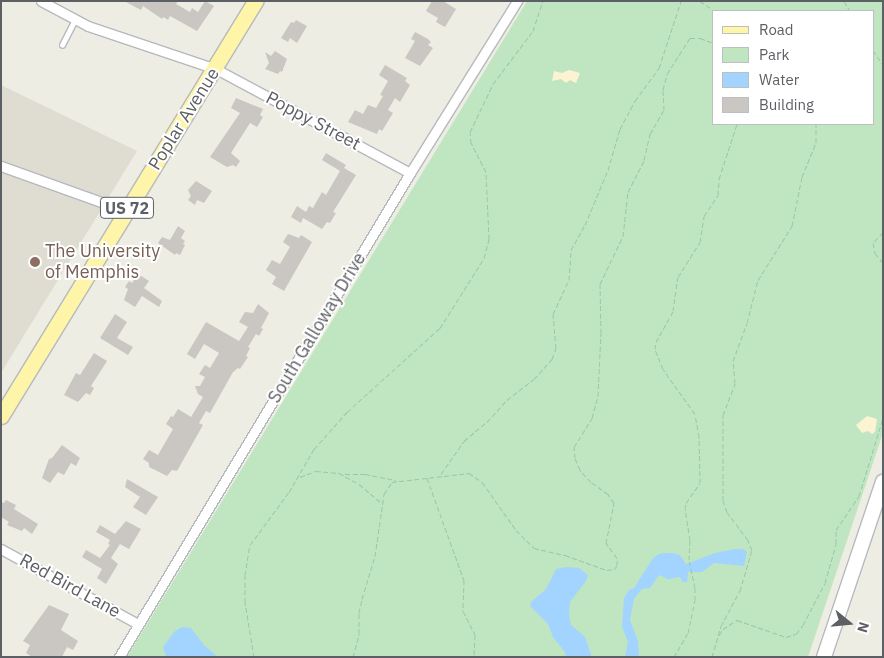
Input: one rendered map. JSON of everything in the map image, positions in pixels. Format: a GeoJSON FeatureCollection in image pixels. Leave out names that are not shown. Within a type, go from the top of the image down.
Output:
{"type":"FeatureCollection","features":[{"type":"Feature","properties":{"kind":"main road","name":"Poplar Avenue"},"geometry":{"type":"LineString","coordinates":[[1,416],[126,210],[216,69],[255,1]]}},
{"type":"Feature","properties":{"kind":"main road"},"geometry":{"type":"LineString","coordinates":[[824,657],[883,482]]}},
{"type":"Feature","properties":{"kind":"street","name":"Poppy Street"},"geometry":{"type":"LineString","coordinates":[[41,1],[88,26],[216,69],[410,173]]}},
{"type":"Feature","properties":{"kind":"street","name":"South Galloway Drive"},"geometry":{"type":"LineString","coordinates":[[119,657],[410,173],[518,1]]}},
{"type":"Feature","properties":{"kind":"street"},"geometry":{"type":"LineString","coordinates":[[1,166],[126,210]]}},
{"type":"Feature","properties":{"kind":"street","name":"Red Bird Lane"},"geometry":{"type":"LineString","coordinates":[[1,549],[138,624]]}},
{"type":"Feature","properties":{"kind":"lane"},"geometry":{"type":"LineString","coordinates":[[62,45],[75,20]]}},
{"type":"Feature","properties":{"kind":"path"},"geometry":{"type":"LineString","coordinates":[[254,657],[245,602],[250,545],[298,478],[314,449],[347,412],[440,328],[484,258],[489,239],[486,172],[471,144],[470,132],[493,84],[514,55],[531,36],[543,1]]}},
{"type":"Feature","properties":{"kind":"path"},"geometry":{"type":"LineString","coordinates":[[441,475],[464,441],[508,400],[534,379],[552,360],[556,348],[552,322],[553,314],[569,280],[571,250],[585,225],[608,170],[620,129],[635,100],[659,68],[681,1]]}},
{"type":"Feature","properties":{"kind":"path"},"geometry":{"type":"LineString","coordinates":[[700,1],[714,10]]}},
{"type":"Feature","properties":{"kind":"path"},"geometry":{"type":"LineString","coordinates":[[353,657],[359,634],[362,599],[375,556],[382,504],[388,485],[396,481],[461,472],[476,476],[492,494],[516,530],[534,548],[565,555],[607,570],[614,569],[617,566],[616,558],[606,543],[613,512],[612,497],[584,476],[577,464],[574,452],[575,441],[592,418],[598,396],[601,333],[600,284],[623,236],[628,192],[644,160],[650,134],[664,110],[663,90],[667,74],[690,38],[700,38],[712,42]]}},
{"type":"Feature","properties":{"kind":"path"},"geometry":{"type":"LineString","coordinates":[[874,52],[883,65]]}},
{"type":"Feature","properties":{"kind":"path"},"geometry":{"type":"LineString","coordinates":[[674,657],[685,640],[692,618],[695,588],[689,560],[690,540],[685,509],[686,503],[700,483],[698,424],[695,414],[663,369],[655,349],[656,342],[673,311],[678,277],[700,242],[704,216],[718,195],[719,179],[737,125]]}},
{"type":"Feature","properties":{"kind":"path"},"geometry":{"type":"LineString","coordinates":[[712,657],[724,618],[740,591],[752,550],[748,540],[727,512],[723,501],[723,415],[735,384],[733,361],[747,323],[758,280],[792,226],[802,178],[816,142],[816,125]]}},
{"type":"Feature","properties":{"kind":"path"},"geometry":{"type":"LineString","coordinates":[[883,232],[872,243],[875,253],[883,263]]}},
{"type":"Feature","properties":{"kind":"path"},"geometry":{"type":"LineString","coordinates":[[717,638],[723,629],[737,620],[786,637],[796,634],[803,626],[826,583],[836,544],[836,530],[859,496],[883,418]]}},
{"type":"Feature","properties":{"kind":"path"},"geometry":{"type":"LineString","coordinates":[[298,478],[316,471],[331,471],[342,474],[372,475],[396,481]]}},
{"type":"Feature","properties":{"kind":"path"},"geometry":{"type":"LineString","coordinates":[[342,474],[359,484],[382,504]]}},
{"type":"Feature","properties":{"kind":"path"},"geometry":{"type":"LineString","coordinates":[[427,477],[464,580],[463,611],[475,635],[474,657]]}},
{"type":"Feature","properties":{"kind":"shaded area","name":"The University of Memphis"},"geometry":{"type":"Polygon","coordinates":[[[1,85],[137,151],[1,373],[1,85]]]}},
{"type":"Feature","properties":{"kind":"green space"},"geometry":{"type":"Polygon","coordinates":[[[527,1],[883,1],[883,433],[808,657],[127,657],[527,1]]]}},
{"type":"Feature","properties":{"kind":"sand"},"geometry":{"type":"Polygon","coordinates":[[[569,70],[580,73],[576,83],[570,80],[566,83],[561,79],[552,81],[554,71],[562,73],[569,70]]]}},
{"type":"Feature","properties":{"kind":"sand"},"geometry":{"type":"Polygon","coordinates":[[[867,416],[877,419],[875,432],[872,434],[868,431],[862,433],[856,425],[867,416]]]}},
{"type":"Feature","properties":{"kind":"water"},"geometry":{"type":"Polygon","coordinates":[[[743,549],[747,552],[744,566],[714,563],[702,572],[688,572],[687,582],[683,582],[680,577],[668,579],[659,575],[650,588],[642,589],[634,599],[630,620],[638,641],[639,657],[625,657],[628,642],[622,627],[624,598],[629,590],[634,588],[653,558],[661,553],[673,553],[680,555],[686,564],[715,553],[743,549]]]}},
{"type":"Feature","properties":{"kind":"water"},"geometry":{"type":"Polygon","coordinates":[[[566,567],[579,568],[588,575],[586,581],[570,602],[569,615],[571,625],[585,637],[592,657],[566,657],[565,652],[553,637],[548,624],[530,606],[531,602],[546,589],[556,569],[566,567]]]}},
{"type":"Feature","properties":{"kind":"water"},"geometry":{"type":"Polygon","coordinates":[[[182,627],[191,628],[204,645],[218,657],[166,657],[163,647],[174,632],[182,627]]]}},
{"type":"Feature","properties":{"kind":"building"},"geometry":{"type":"Polygon","coordinates":[[[124,1],[178,1],[176,4],[190,12],[192,8],[198,12],[205,1],[214,6],[197,31],[170,16],[168,20],[163,17],[162,19],[143,6],[141,10],[124,1]]]}},
{"type":"Feature","properties":{"kind":"building"},"geometry":{"type":"Polygon","coordinates":[[[432,1],[443,1],[456,9],[445,27],[436,22],[438,18],[426,11],[432,1]]]}},
{"type":"Feature","properties":{"kind":"building"},"geometry":{"type":"Polygon","coordinates":[[[296,20],[307,26],[297,43],[290,38],[288,42],[281,38],[291,22],[294,23],[296,20]]]}},
{"type":"Feature","properties":{"kind":"building"},"geometry":{"type":"Polygon","coordinates":[[[415,32],[428,39],[431,42],[428,45],[433,48],[420,66],[405,58],[415,41],[411,39],[415,32]]]}},
{"type":"Feature","properties":{"kind":"building"},"geometry":{"type":"Polygon","coordinates":[[[275,51],[287,59],[282,72],[280,71],[278,74],[265,69],[269,63],[265,52],[271,56],[275,51]]]}},
{"type":"Feature","properties":{"kind":"building"},"geometry":{"type":"Polygon","coordinates":[[[385,65],[407,78],[405,81],[410,85],[400,102],[395,98],[388,110],[393,113],[382,131],[379,129],[377,134],[348,122],[355,110],[363,114],[368,105],[376,108],[383,96],[380,95],[388,81],[379,75],[385,65]]]}},
{"type":"Feature","properties":{"kind":"building"},"geometry":{"type":"Polygon","coordinates":[[[236,98],[263,109],[260,115],[263,117],[257,127],[250,123],[231,153],[240,161],[236,167],[233,165],[227,167],[210,157],[240,113],[231,108],[236,98]]]}},
{"type":"Feature","properties":{"kind":"building"},"geometry":{"type":"Polygon","coordinates":[[[326,153],[346,165],[344,168],[356,175],[333,212],[336,213],[330,223],[327,222],[322,229],[303,218],[301,223],[291,217],[297,206],[306,212],[309,206],[313,208],[322,192],[326,195],[340,171],[322,160],[326,153]]]}},
{"type":"Feature","properties":{"kind":"building"},"geometry":{"type":"Polygon","coordinates":[[[196,181],[212,191],[204,203],[197,200],[195,205],[188,200],[191,196],[188,190],[196,181]]]}},
{"type":"Feature","properties":{"kind":"building"},"geometry":{"type":"Polygon","coordinates":[[[178,226],[185,231],[181,238],[185,241],[183,244],[185,245],[180,255],[176,253],[175,255],[158,243],[162,237],[170,240],[178,226]]]}},
{"type":"Feature","properties":{"kind":"building"},"geometry":{"type":"Polygon","coordinates":[[[288,234],[299,238],[301,235],[312,242],[284,291],[272,284],[276,277],[266,270],[272,260],[280,264],[290,247],[283,242],[288,234]]]}},
{"type":"Feature","properties":{"kind":"building"},"geometry":{"type":"Polygon","coordinates":[[[138,274],[149,281],[144,288],[162,301],[159,307],[142,296],[135,307],[124,300],[128,289],[125,287],[129,281],[132,283],[138,274]]]}},
{"type":"Feature","properties":{"kind":"building"},"geometry":{"type":"Polygon","coordinates":[[[258,304],[269,313],[261,328],[263,329],[259,336],[256,334],[248,347],[250,348],[246,356],[248,357],[240,369],[238,368],[233,372],[210,413],[206,411],[199,423],[203,425],[177,471],[172,470],[167,476],[149,467],[149,463],[143,459],[149,450],[158,455],[173,429],[166,424],[171,416],[173,417],[178,409],[191,417],[203,397],[198,394],[195,386],[200,386],[205,377],[199,374],[205,365],[210,368],[219,353],[204,344],[195,359],[187,354],[206,322],[239,341],[248,327],[239,322],[245,312],[253,313],[258,304]]]}},
{"type":"Feature","properties":{"kind":"building"},"geometry":{"type":"Polygon","coordinates":[[[115,314],[127,322],[117,338],[133,347],[128,355],[100,338],[115,314]]]}},
{"type":"Feature","properties":{"kind":"building"},"geometry":{"type":"Polygon","coordinates":[[[94,353],[107,361],[91,386],[94,388],[90,395],[86,393],[78,402],[64,395],[76,373],[80,375],[94,353]]]}},
{"type":"Feature","properties":{"kind":"building"},"geometry":{"type":"Polygon","coordinates":[[[62,445],[80,458],[76,466],[71,463],[64,475],[58,472],[50,483],[42,478],[49,459],[52,458],[62,445]]]}},
{"type":"Feature","properties":{"kind":"building"},"geometry":{"type":"Polygon","coordinates":[[[127,479],[158,497],[146,515],[133,507],[140,497],[125,487],[127,479]]]}},
{"type":"Feature","properties":{"kind":"building"},"geometry":{"type":"Polygon","coordinates":[[[6,500],[16,505],[14,509],[38,524],[32,534],[24,528],[22,531],[7,525],[9,522],[1,517],[1,502],[4,503],[6,500]]]}},
{"type":"Feature","properties":{"kind":"building"},"geometry":{"type":"Polygon","coordinates":[[[126,521],[141,529],[129,549],[120,544],[111,558],[118,564],[106,584],[97,578],[102,569],[82,557],[86,550],[100,558],[110,545],[108,544],[110,540],[96,532],[100,525],[115,534],[126,521]]]}},
{"type":"Feature","properties":{"kind":"building"},"geometry":{"type":"Polygon","coordinates":[[[49,605],[69,614],[61,630],[78,641],[73,650],[67,647],[62,657],[32,657],[26,653],[30,645],[23,641],[49,605]]]}},
{"type":"Feature","properties":{"kind":"place","name":"The University of Memphis"},"geometry":{"type":"Point","coordinates":[35,262]}}]}
